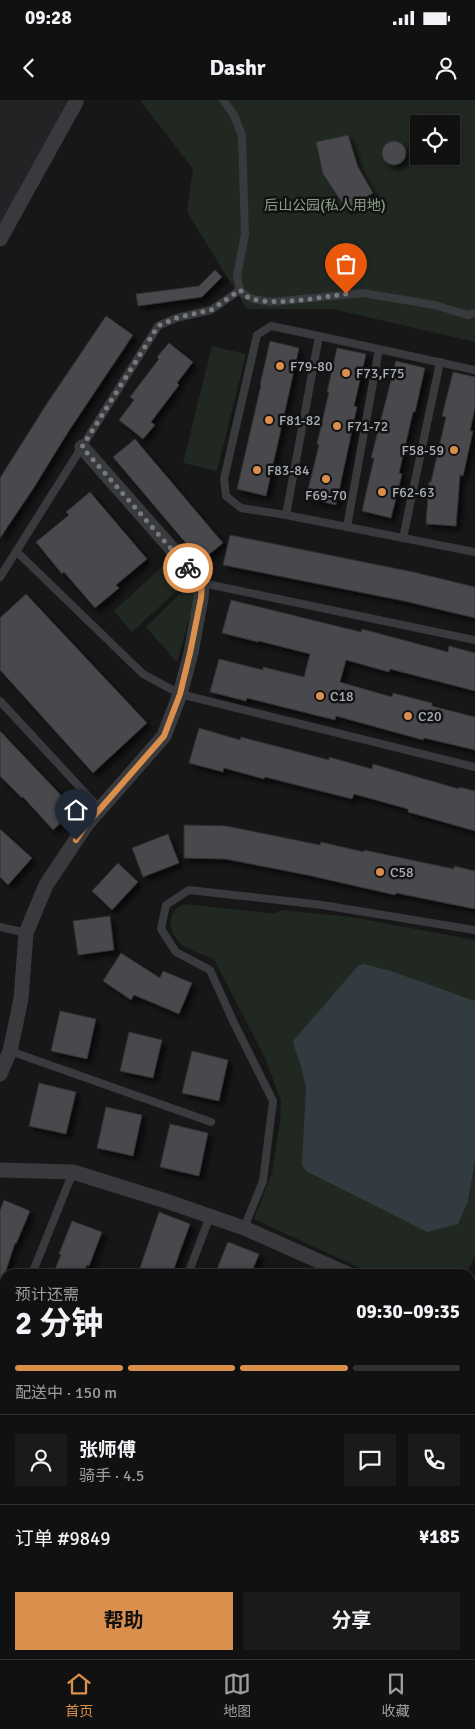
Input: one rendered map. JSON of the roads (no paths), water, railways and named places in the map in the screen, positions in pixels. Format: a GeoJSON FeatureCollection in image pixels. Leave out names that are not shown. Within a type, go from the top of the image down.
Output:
{"type":"FeatureCollection","features":[{"type":"Feature","properties":{"kind":"street"},"geometry":{"type":"LineString","coordinates":[[0,239],[76,102]]}},
{"type":"Feature","properties":{"kind":"street"},"geometry":{"type":"LineString","coordinates":[[0,1074],[10,1051],[21,999],[26,933],[46,884],[86,825],[164,736],[180,694],[201,598],[202,583],[82,447]]}},
{"type":"Feature","properties":{"kind":"street"},"geometry":{"type":"LineString","coordinates":[[0,1170],[73,1172],[244,1228],[337,1269]]}},
{"type":"Feature","properties":{"kind":"lane"},"geometry":{"type":"LineString","coordinates":[[223,100],[234,115],[242,136],[245,234],[237,276],[240,290],[245,295],[253,299],[271,302],[363,293],[435,305],[467,315],[475,313]]}},
{"type":"Feature","properties":{"kind":"lane"},"geometry":{"type":"LineString","coordinates":[[0,577],[158,326],[176,318],[211,310],[240,290]]}},
{"type":"Feature","properties":{"kind":"lane"},"geometry":{"type":"LineString","coordinates":[[475,370],[271,326],[257,335],[224,479],[226,496],[241,508],[475,552]]}},
{"type":"Feature","properties":{"kind":"lane"},"geometry":{"type":"LineString","coordinates":[[286,515],[319,336]]}},
{"type":"Feature","properties":{"kind":"lane"},"geometry":{"type":"LineString","coordinates":[[347,527],[379,349]]}},
{"type":"Feature","properties":{"kind":"lane"},"geometry":{"type":"LineString","coordinates":[[403,538],[440,362]]}},
{"type":"Feature","properties":{"kind":"lane"},"geometry":{"type":"LineString","coordinates":[[16,551],[143,674],[180,694],[475,767]]}},
{"type":"Feature","properties":{"kind":"lane"},"geometry":{"type":"LineString","coordinates":[[202,583],[475,640]]}},
{"type":"Feature","properties":{"kind":"lane"},"geometry":{"type":"LineString","coordinates":[[0,700],[100,809]]}},
{"type":"Feature","properties":{"kind":"lane"},"geometry":{"type":"LineString","coordinates":[[244,1228],[263,1181],[273,1101],[210,970],[176,952],[161,929],[166,906],[190,890],[322,905],[475,930]]}},
{"type":"Feature","properties":{"kind":"lane"},"geometry":{"type":"LineString","coordinates":[[0,927],[26,933]]}},
{"type":"Feature","properties":{"kind":"lane"},"geometry":{"type":"LineString","coordinates":[[10,1051],[211,1122]]}},
{"type":"Feature","properties":{"kind":"lane"},"geometry":{"type":"LineString","coordinates":[[34,1269],[73,1172]]}},
{"type":"Feature","properties":{"kind":"lane"},"geometry":{"type":"LineString","coordinates":[[190,1269],[210,1216]]}},
{"type":"Feature","properties":{"kind":"place","name":"F79-80"},"geometry":{"type":"Point","coordinates":[280,366]}},
{"type":"Feature","properties":{"kind":"place","name":"F73,F75"},"geometry":{"type":"Point","coordinates":[346,373]}},
{"type":"Feature","properties":{"kind":"place","name":"F81-82"},"geometry":{"type":"Point","coordinates":[269,420]}},
{"type":"Feature","properties":{"kind":"place","name":"F71-72"},"geometry":{"type":"Point","coordinates":[337,426]}},
{"type":"Feature","properties":{"kind":"place","name":"F58-59"},"geometry":{"type":"Point","coordinates":[454,450]}},
{"type":"Feature","properties":{"kind":"place","name":"F83-84"},"geometry":{"type":"Point","coordinates":[257,470]}},
{"type":"Feature","properties":{"kind":"place","name":"F69-70"},"geometry":{"type":"Point","coordinates":[326,479]}},
{"type":"Feature","properties":{"kind":"place","name":"F62-63"},"geometry":{"type":"Point","coordinates":[382,492]}},
{"type":"Feature","properties":{"kind":"place","name":"C18"},"geometry":{"type":"Point","coordinates":[320,696]}},
{"type":"Feature","properties":{"kind":"place","name":"C20"},"geometry":{"type":"Point","coordinates":[408,716]}},
{"type":"Feature","properties":{"kind":"place","name":"C58"},"geometry":{"type":"Point","coordinates":[380,872]}},
{"type":"Feature","properties":{"kind":"park label","name":"后山公园(私人用地)"},"geometry":{"type":"Point","coordinates":[325,205]}}]}
